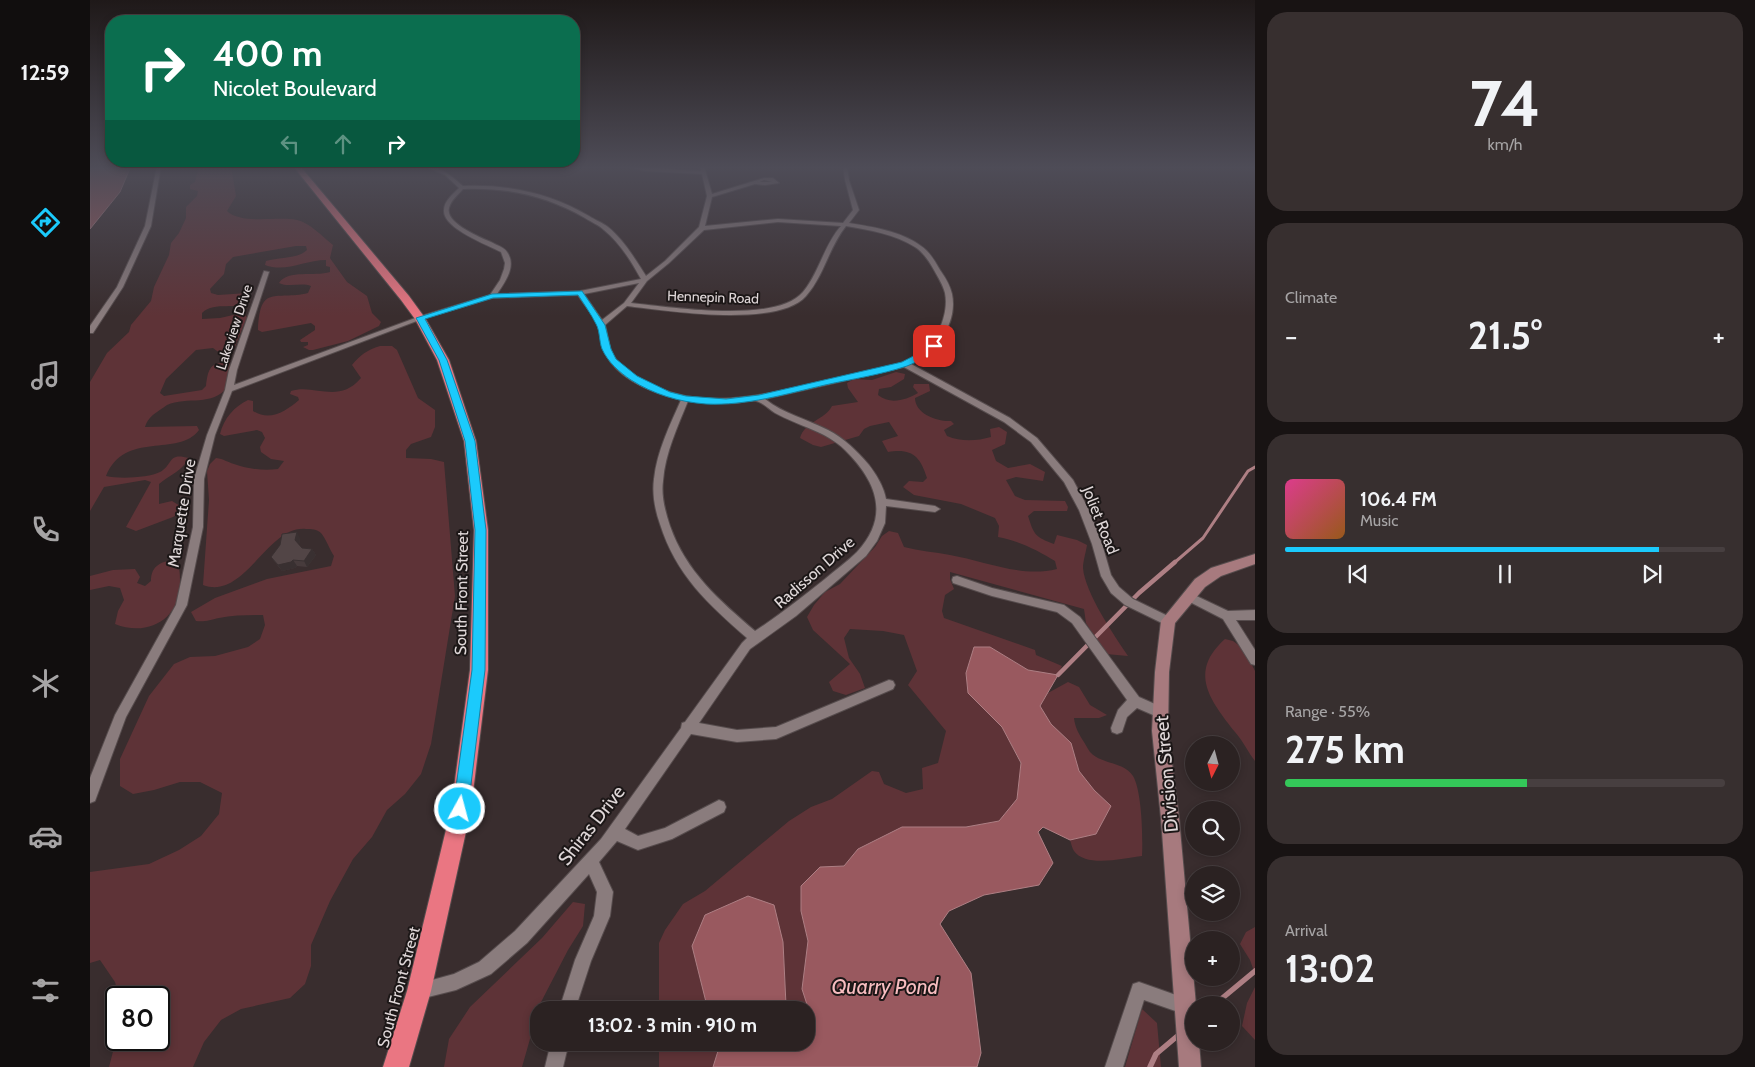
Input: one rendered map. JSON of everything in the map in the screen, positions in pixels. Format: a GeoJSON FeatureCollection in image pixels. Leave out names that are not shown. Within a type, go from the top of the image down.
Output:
{"type":"FeatureCollection","features":[{"type":"Feature","properties":{"kind":"highway","name":"South Front Street"},"geometry":{"type":"LineString","coordinates":[[338,216],[420,318],[443,360],[470,441],[481,530],[478,670],[460,809],[419,991],[396,1067]]}},
{"type":"Feature","properties":{"kind":"street"},"geometry":{"type":"LineString","coordinates":[[90,331],[120,287],[148,226],[150,216]]}},
{"type":"Feature","properties":{"kind":"street"},"geometry":{"type":"LineString","coordinates":[[448,216],[457,226],[504,251],[508,258],[508,270],[492,296]]}},
{"type":"Feature","properties":{"kind":"street"},"geometry":{"type":"LineString","coordinates":[[583,216],[608,229],[632,259],[645,280]]}},
{"type":"Feature","properties":{"kind":"street"},"geometry":{"type":"LineString","coordinates":[[601,325],[626,304],[645,280],[659,270],[702,228],[705,216]]}},
{"type":"Feature","properties":{"kind":"street","name":"Hennepin Road"},"geometry":{"type":"LineString","coordinates":[[626,304],[676,309],[746,312],[771,310],[793,304],[804,294],[836,235],[852,216]]}},
{"type":"Feature","properties":{"kind":"street"},"geometry":{"type":"LineString","coordinates":[[580,292],[601,325],[606,349],[613,360],[621,368],[650,386],[685,399],[726,402],[759,398],[905,364],[924,354],[934,346],[941,335],[949,301],[945,285],[924,250],[917,244],[894,234],[844,225],[763,221],[702,228]]}},
{"type":"Feature","properties":{"kind":"street","name":"Lakeview Drive"},"geometry":{"type":"LineString","coordinates":[[228,390],[266,272]]}},
{"type":"Feature","properties":{"kind":"street"},"geometry":{"type":"LineString","coordinates":[[228,390],[420,318],[492,296],[580,292],[645,280]]}},
{"type":"Feature","properties":{"kind":"street","name":"Joliet Road"},"geometry":{"type":"LineString","coordinates":[[905,364],[1007,420],[1034,440],[1068,480],[1084,510],[1097,544],[1106,576],[1116,590],[1129,602],[1168,621]]}},
{"type":"Feature","properties":{"kind":"street","name":"Marquette Drive"},"geometry":{"type":"LineString","coordinates":[[90,796],[121,715],[181,604],[198,527],[199,480],[211,435],[228,390]]}},
{"type":"Feature","properties":{"kind":"street","name":"Radisson Drive"},"geometry":{"type":"LineString","coordinates":[[754,637],[786,617],[861,554],[874,537],[882,522],[878,485],[872,474],[844,444],[815,426],[768,406],[759,398]]}},
{"type":"Feature","properties":{"kind":"street"},"geometry":{"type":"LineString","coordinates":[[685,399],[670,435],[658,476],[660,507],[671,547],[693,580],[754,637]]}},
{"type":"Feature","properties":{"kind":"street"},"geometry":{"type":"LineString","coordinates":[[881,502],[935,509]]}},
{"type":"Feature","properties":{"kind":"street"},"geometry":{"type":"LineString","coordinates":[[1168,621],[1200,583],[1216,572],[1255,560]]}},
{"type":"Feature","properties":{"kind":"street"},"geometry":{"type":"LineString","coordinates":[[957,580],[992,592],[1060,608],[1076,620],[1135,701],[1160,712]]}},
{"type":"Feature","properties":{"kind":"street"},"geometry":{"type":"LineString","coordinates":[[1188,596],[1226,616],[1255,660]]}},
{"type":"Feature","properties":{"kind":"street"},"geometry":{"type":"LineString","coordinates":[[1226,616],[1255,615]]}},
{"type":"Feature","properties":{"kind":"street","name":"Division Street"},"geometry":{"type":"LineString","coordinates":[[1168,621],[1162,672],[1160,731],[1170,818],[1184,1006],[1192,1066]]}},
{"type":"Feature","properties":{"kind":"street","name":"Shiras Drive"},"geometry":{"type":"LineString","coordinates":[[419,991],[456,982],[485,968],[522,937],[615,832],[727,670],[754,637]]}},
{"type":"Feature","properties":{"kind":"street"},"geometry":{"type":"LineString","coordinates":[[687,727],[737,736],[776,733],[889,685]]}},
{"type":"Feature","properties":{"kind":"street"},"geometry":{"type":"LineString","coordinates":[[1117,728],[1122,714],[1135,701]]}},
{"type":"Feature","properties":{"kind":"street"},"geometry":{"type":"LineString","coordinates":[[615,832],[638,843],[667,834],[719,807]]}},
{"type":"Feature","properties":{"kind":"street"},"geometry":{"type":"LineString","coordinates":[[570,1001],[583,960],[602,916],[605,892],[591,861]]}},
{"type":"Feature","properties":{"kind":"street"},"geometry":{"type":"LineString","coordinates":[[1114,1067],[1140,990],[1184,1006]]}},
{"type":"Feature","properties":{"kind":"street"},"geometry":{"type":"LineString","coordinates":[[554,1067],[558,1051]]}},
{"type":"Feature","properties":{"kind":"shaded area"},"geometry":{"type":"Polygon","coordinates":[[[186,216],[235,216],[250,219],[289,219],[307,224],[333,245],[330,258],[347,282],[367,296],[372,313],[381,322],[379,326],[348,341],[313,350],[303,347],[308,345],[308,342],[301,342],[300,340],[315,330],[315,326],[311,323],[262,332],[258,330],[259,315],[266,300],[271,297],[308,293],[311,286],[279,283],[283,279],[295,275],[330,272],[330,267],[326,266],[326,260],[280,268],[265,265],[266,261],[299,255],[307,250],[306,246],[233,257],[226,264],[224,274],[210,289],[211,293],[218,295],[248,293],[250,300],[239,305],[207,309],[202,313],[202,319],[220,318],[242,313],[247,317],[234,349],[226,353],[218,352],[213,348],[196,350],[166,379],[160,393],[164,396],[202,390],[206,386],[211,367],[218,363],[230,363],[227,387],[215,397],[175,402],[167,405],[148,420],[145,427],[197,426],[199,430],[190,438],[178,443],[138,449],[126,453],[115,462],[106,476],[125,478],[149,476],[160,472],[174,458],[189,458],[180,469],[159,484],[159,504],[172,501],[185,509],[173,517],[136,531],[126,527],[151,482],[145,480],[104,487],[90,511],[90,382],[107,353],[129,332],[131,325],[151,301],[154,287],[169,255],[171,243],[179,233],[186,216]]]}},
{"type":"Feature","properties":{"kind":"shaded area"},"geometry":{"type":"Polygon","coordinates":[[[380,346],[392,346],[397,350],[418,398],[435,410],[435,427],[431,437],[411,444],[406,450],[406,458],[431,459],[444,462],[455,596],[431,744],[421,774],[405,794],[387,810],[372,837],[353,859],[330,901],[311,945],[311,966],[305,984],[290,998],[241,1009],[221,1020],[204,1042],[193,1067],[109,1067],[113,1051],[170,1051],[170,986],[116,986],[100,960],[90,963],[90,872],[149,864],[179,850],[201,836],[219,814],[222,793],[200,782],[180,782],[133,794],[120,786],[120,759],[149,696],[174,664],[190,657],[215,656],[248,647],[260,639],[265,625],[263,615],[235,616],[208,621],[196,621],[191,612],[215,598],[267,579],[331,566],[334,556],[324,537],[316,530],[292,531],[279,538],[244,573],[231,582],[218,587],[203,585],[209,500],[207,471],[210,464],[216,458],[245,467],[273,470],[278,469],[284,461],[271,459],[261,452],[260,447],[265,438],[262,432],[257,430],[224,436],[220,434],[222,428],[230,414],[248,400],[253,401],[253,411],[259,414],[272,415],[289,408],[299,400],[298,397],[290,394],[291,391],[308,389],[335,392],[352,386],[361,378],[352,365],[371,349],[380,346]]]}},
{"type":"Feature","properties":{"kind":"shaded area"},"geometry":{"type":"Polygon","coordinates":[[[896,372],[905,374],[904,379],[891,387],[879,389],[878,395],[893,401],[908,398],[918,393],[913,387],[914,384],[929,384],[930,391],[915,398],[916,404],[928,416],[951,421],[954,424],[944,430],[947,436],[963,440],[980,439],[991,437],[990,429],[999,427],[1007,432],[1005,444],[992,450],[996,461],[1008,468],[1030,464],[1045,472],[1043,481],[1016,477],[1006,480],[1015,496],[1025,500],[1065,501],[1068,507],[1067,511],[1034,511],[1028,516],[1032,527],[1039,537],[1054,544],[1057,535],[1077,540],[1087,545],[1083,568],[1089,589],[1101,614],[1128,656],[1106,654],[1086,623],[1084,609],[950,572],[950,579],[954,589],[945,595],[942,611],[944,618],[1035,650],[1036,655],[1062,666],[1058,675],[1028,670],[990,647],[974,647],[966,673],[968,693],[1002,727],[1021,764],[1017,799],[999,821],[966,827],[902,828],[858,849],[844,866],[820,867],[801,911],[808,941],[802,989],[806,1001],[786,1001],[783,942],[692,946],[706,1001],[659,1001],[659,943],[665,930],[683,904],[705,891],[789,821],[811,807],[832,799],[872,771],[879,772],[884,784],[906,793],[923,789],[922,768],[938,763],[946,731],[908,685],[917,671],[904,635],[883,631],[850,629],[844,638],[849,658],[860,674],[865,688],[846,695],[833,691],[829,682],[850,664],[813,630],[807,617],[825,592],[840,584],[875,547],[882,536],[889,531],[898,533],[904,547],[950,555],[1003,568],[1030,571],[1057,569],[1055,561],[1042,553],[1020,543],[998,537],[999,526],[995,518],[961,504],[914,495],[903,487],[909,481],[923,482],[927,478],[921,464],[914,455],[903,451],[888,452],[882,441],[898,436],[889,422],[870,426],[864,429],[859,436],[821,447],[800,438],[810,424],[825,415],[832,406],[858,402],[848,388],[847,383],[854,379],[872,380],[896,372]]]}},
{"type":"Feature","properties":{"kind":"shaded area"},"geometry":{"type":"Polygon","coordinates":[[[176,560],[180,571],[179,596],[168,616],[150,626],[139,628],[115,624],[118,611],[124,600],[120,588],[109,586],[90,590],[90,576],[113,570],[135,569],[140,577],[137,583],[145,586],[151,581],[153,571],[158,565],[166,561],[176,560]]]}},
{"type":"Feature","properties":{"kind":"shaded area"},"geometry":{"type":"Polygon","coordinates":[[[1225,639],[1233,641],[1244,649],[1255,671],[1255,761],[1240,736],[1226,720],[1211,697],[1205,674],[1207,663],[1214,651],[1225,639]]]}},
{"type":"Feature","properties":{"kind":"shaded area"},"geometry":{"type":"Polygon","coordinates":[[[1068,682],[1079,687],[1090,705],[1107,715],[1099,718],[1074,718],[1078,732],[1089,750],[1100,759],[1129,771],[1136,783],[1141,815],[1142,856],[1096,861],[1080,856],[1074,851],[1070,840],[1096,834],[1111,806],[1094,790],[1079,771],[1071,743],[1051,724],[1040,706],[1048,693],[1068,682]]]}},
{"type":"Feature","properties":{"kind":"shaded area"},"geometry":{"type":"Polygon","coordinates":[[[573,902],[585,904],[583,926],[568,950],[542,1001],[530,1001],[530,1039],[522,1067],[444,1067],[449,1039],[470,1007],[542,938],[573,902]]]}},
{"type":"Feature","properties":{"kind":"shaded area"},"geometry":{"type":"Polygon","coordinates":[[[1255,927],[1255,974],[1250,960],[1240,944],[1246,932],[1255,927]]]}},
{"type":"Feature","properties":{"kind":"shaded area"},"geometry":{"type":"Polygon","coordinates":[[[1255,987],[1255,1040],[1242,1026],[1247,1003],[1255,987]]]}},
{"type":"Feature","properties":{"kind":"shaded area"},"geometry":{"type":"Polygon","coordinates":[[[1142,1009],[1157,1023],[1161,1067],[1125,1067],[1142,1009]]]}},
{"type":"Feature","properties":{"kind":"shaded area"},"geometry":{"type":"Polygon","coordinates":[[[659,1051],[718,1051],[713,1067],[659,1067],[659,1051]]]}},
{"type":"Feature","properties":{"kind":"water"},"geometry":{"type":"Polygon","coordinates":[[[90,216],[101,216],[90,229],[90,216]]]}},
{"type":"Feature","properties":{"kind":"water","name":"Quarry Pond"},"geometry":{"type":"Polygon","coordinates":[[[974,647],[990,647],[1028,670],[1058,675],[1040,706],[1051,724],[1071,743],[1079,771],[1094,790],[1111,806],[1096,834],[1070,840],[1043,827],[1038,832],[1053,863],[1039,885],[984,895],[949,911],[940,924],[971,973],[981,1053],[977,1067],[713,1067],[718,1051],[815,1051],[815,1001],[806,1001],[802,989],[808,941],[801,911],[801,886],[820,867],[844,866],[858,849],[902,827],[966,827],[999,821],[1017,799],[1021,763],[1002,727],[968,693],[966,673],[974,647]]]}},
{"type":"Feature","properties":{"kind":"water","name":"Quarry Pond"},"geometry":{"type":"Polygon","coordinates":[[[748,896],[774,905],[783,942],[786,1001],[706,1001],[692,946],[705,915],[748,896]]]}},
{"type":"Feature","properties":{"kind":"building"},"geometry":{"type":"Polygon","coordinates":[[[297,532],[295,540],[302,548],[312,549],[304,561],[293,560],[278,565],[271,557],[280,545],[282,534],[297,532]]]}},
{"type":"Feature","properties":{"kind":"waterway"},"geometry":{"type":"LineString","coordinates":[[1174,563],[1203,538],[1248,471],[1255,467]]}},
{"type":"Feature","properties":{"kind":"waterway"},"geometry":{"type":"LineString","coordinates":[[1058,675],[1139,593],[1175,562]]}},
{"type":"Feature","properties":{"kind":"waterway"},"geometry":{"type":"LineString","coordinates":[[1225,996],[1255,971]]}},
{"type":"Feature","properties":{"kind":"waterway"},"geometry":{"type":"LineString","coordinates":[[1150,1067],[1156,1054],[1181,1033]]}},
{"type":"Feature","properties":{"kind":"route"},"geometry":{"type":"LineString","coordinates":[[460,809],[478,670],[481,530],[470,441],[443,360],[420,318],[492,296],[580,292],[601,325],[606,349],[621,368],[634,378],[667,394],[685,399],[704,401],[726,402],[759,398],[880,370],[905,364],[924,354],[934,346]]}}]}
